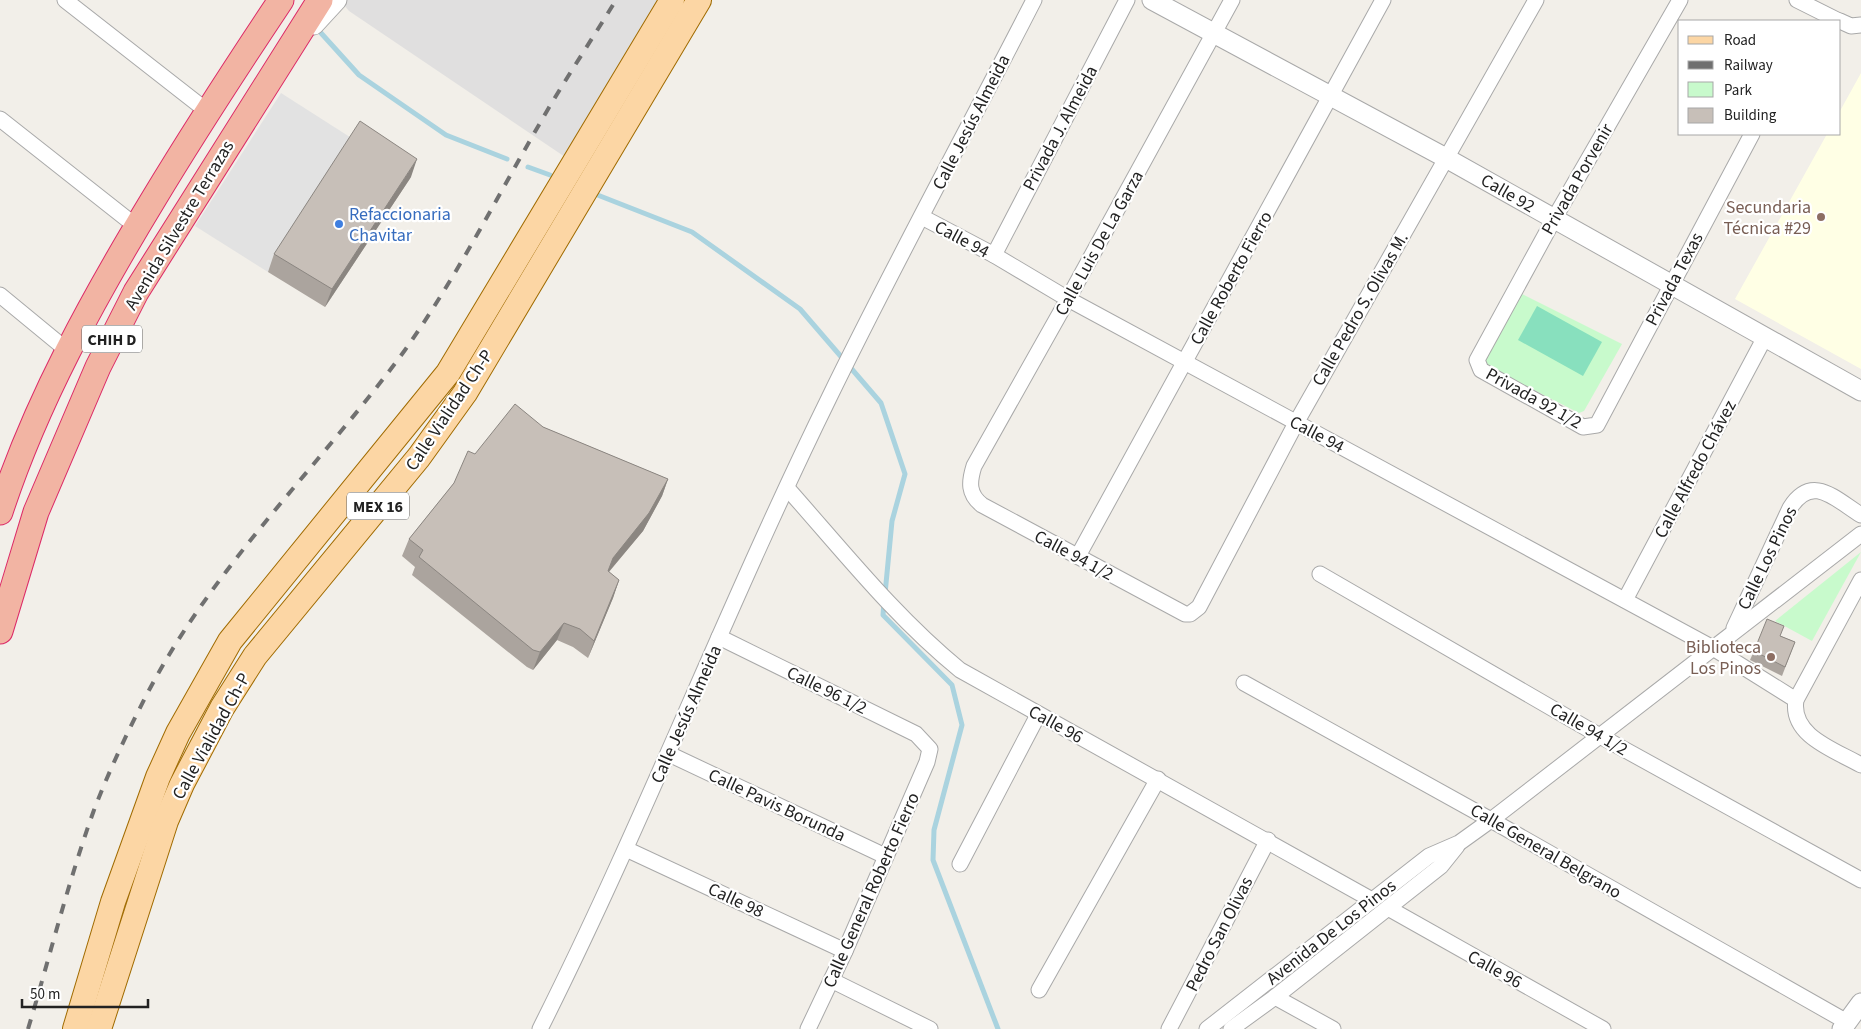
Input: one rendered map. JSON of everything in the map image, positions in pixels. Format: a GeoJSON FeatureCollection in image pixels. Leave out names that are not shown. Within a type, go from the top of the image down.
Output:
{"type":"FeatureCollection","features":[{"type":"Feature","properties":{"kind":"highway","name":"Avenida Silvestre Terrazas"},"geometry":{"type":"LineString","coordinates":[[0,512],[6,469],[68,351],[137,227],[207,111],[282,0]]}},
{"type":"Feature","properties":{"kind":"highway","name":"Avenida Silvestre Terrazas"},"geometry":{"type":"LineString","coordinates":[[0,631],[36,512],[98,367],[136,292],[273,71],[320,0]]}},
{"type":"Feature","properties":{"kind":"main road","name":"Calle Vialidad Ch-P"},"geometry":{"type":"LineString","coordinates":[[75,1029],[113,902],[158,777],[178,733],[230,641],[448,374],[672,0]]}},
{"type":"Feature","properties":{"kind":"main road","name":"Calle Vialidad Ch-P"},"geometry":{"type":"LineString","coordinates":[[99,1029],[166,821],[186,776],[222,708],[255,656],[419,457],[465,393],[699,0]]}},
{"type":"Feature","properties":{"kind":"street"},"geometry":{"type":"LineString","coordinates":[[65,0],[207,111]]}},
{"type":"Feature","properties":{"kind":"street","name":"CHIH D"},"geometry":{"type":"LineString","coordinates":[[246,51],[272,0]]}},
{"type":"Feature","properties":{"kind":"street","name":"CHIH D"},"geometry":{"type":"LineString","coordinates":[[273,71],[337,0]]}},
{"type":"Feature","properties":{"kind":"street","name":"Calle Jesús Almeida"},"geometry":{"type":"LineString","coordinates":[[540,1029],[626,849],[720,636],[829,397],[1034,0]]}},
{"type":"Feature","properties":{"kind":"street","name":"Privada J. Almeida"},"geometry":{"type":"LineString","coordinates":[[994,255],[1127,0]]}},
{"type":"Feature","properties":{"kind":"street","name":"Calle 92"},"geometry":{"type":"LineString","coordinates":[[1152,0],[1446,158],[1861,391]]}},
{"type":"Feature","properties":{"kind":"street","name":"Calle Luis De La Garza"},"geometry":{"type":"LineString","coordinates":[[970,488],[974,466],[1232,0]]}},
{"type":"Feature","properties":{"kind":"street","name":"Calle Roberto Fierro"},"geometry":{"type":"LineString","coordinates":[[1078,556],[1383,0]]}},
{"type":"Feature","properties":{"kind":"street","name":"Calle Pedro S. Olivas M."},"geometry":{"type":"LineString","coordinates":[[1185,614],[1190,614],[1199,607],[1296,422],[1536,0]]}},
{"type":"Feature","properties":{"kind":"street","name":"Privada Porvenir"},"geometry":{"type":"LineString","coordinates":[[1477,360],[1554,220],[1680,0]]}},
{"type":"Feature","properties":{"kind":"street"},"geometry":{"type":"LineString","coordinates":[[1797,0],[1816,17],[1833,20]]}},
{"type":"Feature","properties":{"kind":"street"},"geometry":{"type":"LineString","coordinates":[[1841,21],[1860,26]]}},
{"type":"Feature","properties":{"kind":"street"},"geometry":{"type":"LineString","coordinates":[[0,119],[137,227]]}},
{"type":"Feature","properties":{"kind":"street","name":"Privada Texas"},"geometry":{"type":"LineString","coordinates":[[1597,425],[1751,135]]}},
{"type":"Feature","properties":{"kind":"street","name":"Calle 94"},"geometry":{"type":"LineString","coordinates":[[922,217],[994,255],[1068,299],[1713,648],[1795,707]]}},
{"type":"Feature","properties":{"kind":"street"},"geometry":{"type":"LineString","coordinates":[[0,295],[68,351]]}},
{"type":"Feature","properties":{"kind":"street","name":"Calle Alfredo Chávez"},"geometry":{"type":"LineString","coordinates":[[1625,600],[1765,337]]}},
{"type":"Feature","properties":{"kind":"street","name":"Privada 92 1/2"},"geometry":{"type":"LineString","coordinates":[[1477,360],[1481,370],[1583,427],[1597,425]]}},
{"type":"Feature","properties":{"kind":"street","name":"Calle 96"},"geometry":{"type":"LineString","coordinates":[[787,488],[892,608],[926,642],[960,670],[1038,715],[1268,840],[1372,900]]}},
{"type":"Feature","properties":{"kind":"street","name":"Calle 94 1/2"},"geometry":{"type":"LineString","coordinates":[[970,488],[974,499],[982,506],[1185,614]]}},
{"type":"Feature","properties":{"kind":"street","name":"Calle Los Pinos"},"geometry":{"type":"LineString","coordinates":[[1732,632],[1790,508],[1800,494],[1812,489],[1821,492],[1861,515]]}},
{"type":"Feature","properties":{"kind":"street","name":"Avenida De Los Pinos"},"geometry":{"type":"LineString","coordinates":[[1207,1029],[1429,856],[1460,843],[1492,820],[1732,632],[1861,534]]}},
{"type":"Feature","properties":{"kind":"street","name":"Calle 94 1/2"},"geometry":{"type":"LineString","coordinates":[[1320,574],[1600,736],[1861,880]]}},
{"type":"Feature","properties":{"kind":"street"},"geometry":{"type":"LineString","coordinates":[[1861,580],[1795,707],[1804,731],[1861,765]]}},
{"type":"Feature","properties":{"kind":"street","name":"Calle 96 1/2"},"geometry":{"type":"LineString","coordinates":[[720,636],[916,734],[930,749]]}},
{"type":"Feature","properties":{"kind":"street","name":"Calle General Belgrano"},"geometry":{"type":"LineString","coordinates":[[1244,682],[1492,820],[1844,1025]]}},
{"type":"Feature","properties":{"kind":"street"},"geometry":{"type":"LineString","coordinates":[[960,864],[1038,715]]}},
{"type":"Feature","properties":{"kind":"street","name":"Calle General Roberto Fierro"},"geometry":{"type":"LineString","coordinates":[[808,1029],[845,951],[927,762],[930,749]]}},
{"type":"Feature","properties":{"kind":"street","name":"Calle Pavis Borunda"},"geometry":{"type":"LineString","coordinates":[[669,754],[885,856]]}},
{"type":"Feature","properties":{"kind":"street"},"geometry":{"type":"LineString","coordinates":[[1039,990],[1158,780]]}},
{"type":"Feature","properties":{"kind":"street","name":"Pedro San Olivas"},"geometry":{"type":"LineString","coordinates":[[1170,1029],[1268,840]]}},
{"type":"Feature","properties":{"kind":"street","name":"Avenida De Los Pinos"},"geometry":{"type":"LineString","coordinates":[[1231,1029],[1275,997],[1440,866],[1460,843]]}},
{"type":"Feature","properties":{"kind":"street","name":"Calle 98"},"geometry":{"type":"LineString","coordinates":[[626,849],[845,951]]}},
{"type":"Feature","properties":{"kind":"street","name":"Calle 96"},"geometry":{"type":"LineString","coordinates":[[1388,908],[1602,1029]]}},
{"type":"Feature","properties":{"kind":"street"},"geometry":{"type":"LineString","coordinates":[[831,980],[930,1029]]}},
{"type":"Feature","properties":{"kind":"street"},"geometry":{"type":"LineString","coordinates":[[1275,997],[1334,1029]]}},
{"type":"Feature","properties":{"kind":"street"},"geometry":{"type":"LineString","coordinates":[[1844,1025],[1861,1003]]}},
{"type":"Feature","properties":{"kind":"shaded area"},"geometry":{"type":"Polygon","coordinates":[[[340,0],[672,0],[574,163],[349,11],[340,0]]]}},
{"type":"Feature","properties":{"kind":"shaded area","name":"Secundaria Técnica #29"},"geometry":{"type":"Polygon","coordinates":[[[1861,73],[1861,369],[1735,299],[1826,135],[1841,135],[1841,109],[1861,73]]]}},
{"type":"Feature","properties":{"kind":"shaded area"},"geometry":{"type":"Polygon","coordinates":[[[281,93],[353,139],[268,272],[195,226],[281,93]]]}},
{"type":"Feature","properties":{"kind":"green space"},"geometry":{"type":"Polygon","coordinates":[[[1520,293],[1622,344],[1584,411],[1579,413],[1483,364],[1520,293]]]}},
{"type":"Feature","properties":{"kind":"green space"},"geometry":{"type":"Polygon","coordinates":[[[1537,306],[1602,342],[1583,376],[1518,340],[1537,306]]]}},
{"type":"Feature","properties":{"kind":"green space"},"geometry":{"type":"Polygon","coordinates":[[[1861,552],[1812,641],[1775,621],[1861,552]]]}},
{"type":"Feature","properties":{"kind":"building","name":"Refaccionaria Chavitar"},"geometry":{"type":"Polygon","coordinates":[[[360,121],[417,159],[332,289],[274,254],[360,121]]]}},
{"type":"Feature","properties":{"kind":"building"},"geometry":{"type":"Polygon","coordinates":[[[515,404],[543,427],[668,479],[649,513],[613,558],[608,571],[619,580],[594,641],[580,629],[564,623],[540,652],[533,650],[419,557],[423,550],[409,539],[454,483],[468,451],[475,454],[515,404]]]}},
{"type":"Feature","properties":{"kind":"building","name":"Biblioteca Los Pinos"},"geometry":{"type":"Polygon","coordinates":[[[1767,619],[1784,626],[1780,636],[1795,642],[1785,667],[1754,651],[1767,619]]]}},
{"type":"Feature","properties":{"kind":"waterway"},"geometry":{"type":"LineString","coordinates":[[321,33],[359,75],[446,135],[507,159]]}},
{"type":"Feature","properties":{"kind":"waterway"},"geometry":{"type":"LineString","coordinates":[[528,167],[550,175]]}},
{"type":"Feature","properties":{"kind":"waterway"},"geometry":{"type":"LineString","coordinates":[[595,194],[692,232],[800,309],[881,403],[905,474],[892,521],[885,594]]}},
{"type":"Feature","properties":{"kind":"waterway"},"geometry":{"type":"LineString","coordinates":[[884,602],[883,615],[952,685],[962,725],[934,830],[933,860],[998,1029]]}},
{"type":"Feature","properties":{"kind":"railway"},"geometry":{"type":"LineString","coordinates":[[28,1029],[67,892],[94,810],[146,696],[173,649],[203,603],[235,560],[372,393],[424,323],[459,267],[549,107],[616,0]]}},
{"type":"Feature","properties":{"kind":"place","name":"Secundaria Técnica #29"},"geometry":{"type":"Point","coordinates":[1821,217]}},
{"type":"Feature","properties":{"kind":"place","name":"Refaccionaria Chavitar"},"geometry":{"type":"Point","coordinates":[339,224]}},
{"type":"Feature","properties":{"kind":"place","name":"Biblioteca Los Pinos"},"geometry":{"type":"Point","coordinates":[1771,657]}}]}
